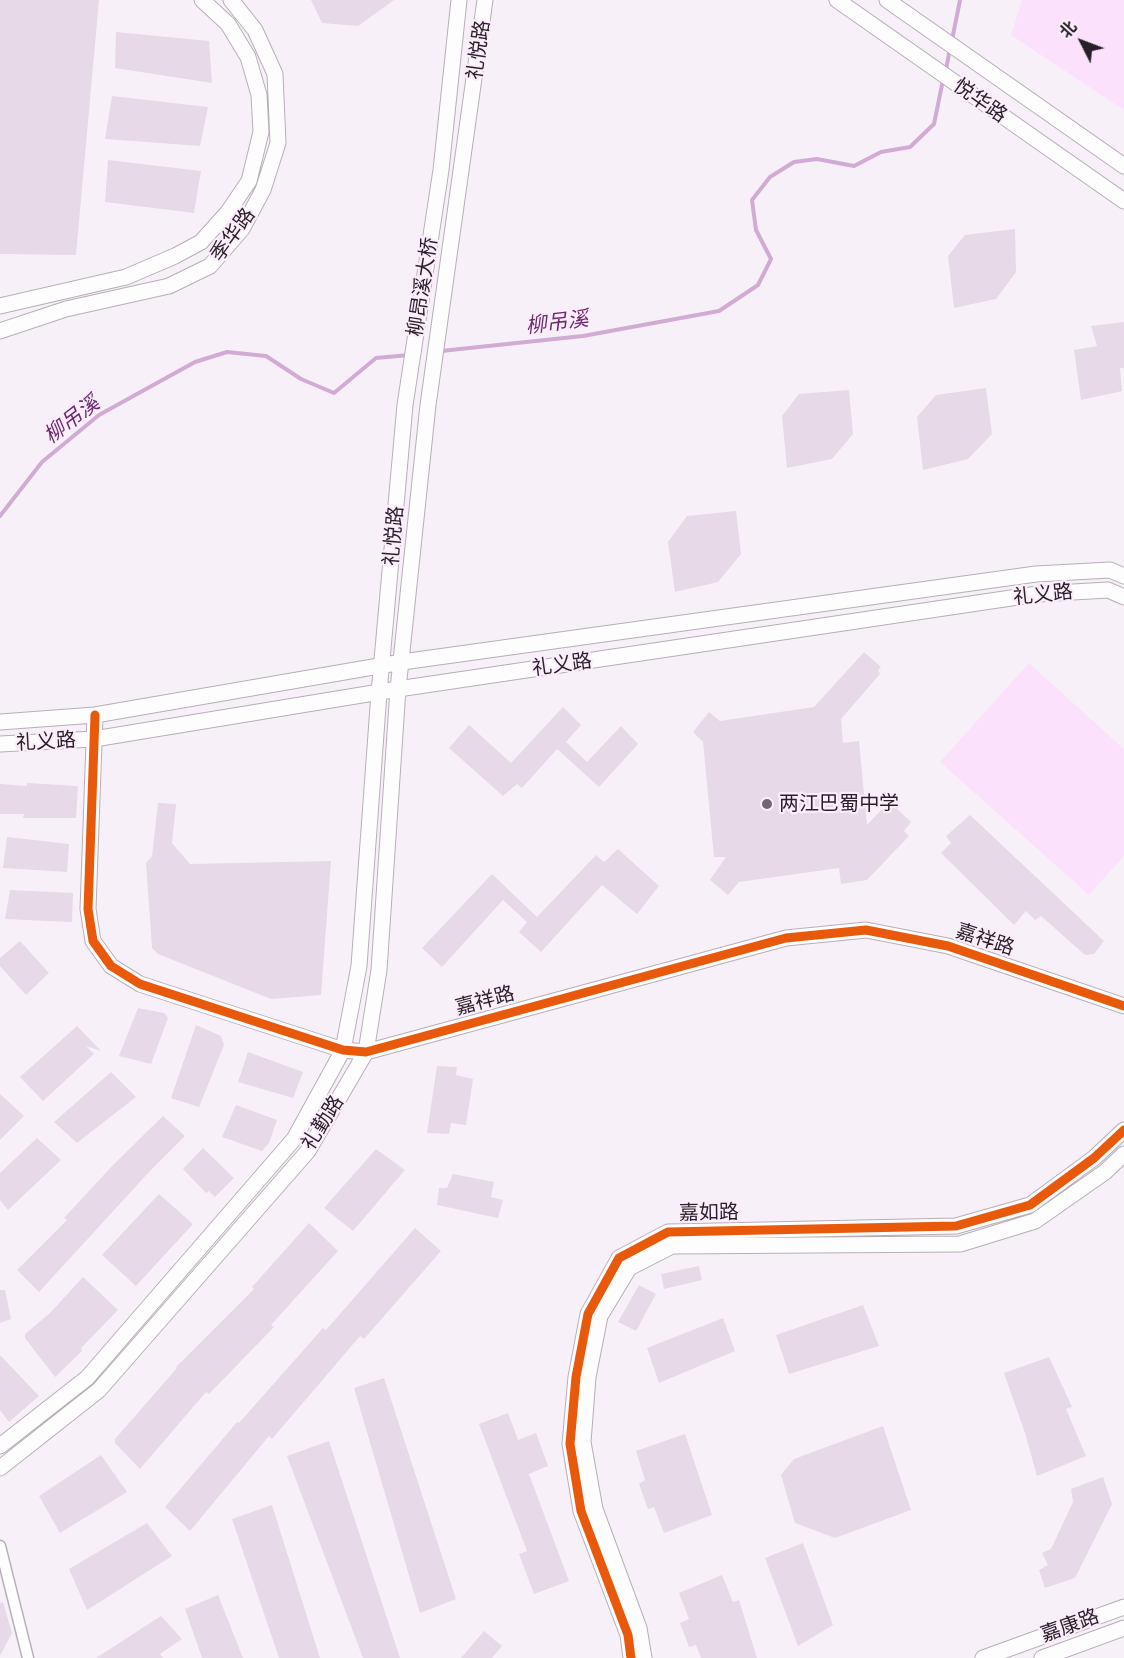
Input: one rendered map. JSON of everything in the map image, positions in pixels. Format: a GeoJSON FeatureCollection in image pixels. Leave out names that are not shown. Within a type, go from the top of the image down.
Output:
{"type":"FeatureCollection","features":[{"type":"Feature","properties":{"kind":"main road","name":"季华路"},"geometry":{"type":"LineString","coordinates":[[0,306],[126,277],[175,256],[201,242],[228,212],[249,181],[261,132],[259,95],[248,57],[228,24],[202,0]]}},
{"type":"Feature","properties":{"kind":"main road","name":"季华路"},"geometry":{"type":"LineString","coordinates":[[0,331],[66,309],[169,286],[210,266],[242,229],[263,189],[278,143],[276,86],[275,74],[255,30],[231,0]]}},
{"type":"Feature","properties":{"kind":"main road","name":"礼悦路"},"geometry":{"type":"LineString","coordinates":[[441,170],[459,0]]}},
{"type":"Feature","properties":{"kind":"main road","name":"礼悦路"},"geometry":{"type":"LineString","coordinates":[[462,171],[485,0]]}},
{"type":"Feature","properties":{"kind":"main road","name":"悦华路"},"geometry":{"type":"LineString","coordinates":[[837,0],[1124,201]]}},
{"type":"Feature","properties":{"kind":"main road","name":"悦华路"},"geometry":{"type":"LineString","coordinates":[[887,0],[1124,166]]}},
{"type":"Feature","properties":{"kind":"main road","name":"柳昂溪大桥"},"geometry":{"type":"LineString","coordinates":[[405,405],[441,170]]}},
{"type":"Feature","properties":{"kind":"main road","name":"柳昂溪大桥"},"geometry":{"type":"LineString","coordinates":[[428,405],[462,171]]}},
{"type":"Feature","properties":{"kind":"main road","name":"礼悦路"},"geometry":{"type":"LineString","coordinates":[[382,667],[405,405]]}},
{"type":"Feature","properties":{"kind":"main road","name":"礼悦路"},"geometry":{"type":"LineString","coordinates":[[402,662],[428,405]]}},
{"type":"Feature","properties":{"kind":"main road","name":"礼义路"},"geometry":{"type":"LineString","coordinates":[[0,722],[95,715],[402,662],[1036,574],[1110,570],[1124,576]]}},
{"type":"Feature","properties":{"kind":"main road","name":"礼义路"},"geometry":{"type":"LineString","coordinates":[[0,744],[94,739],[398,689],[1038,594],[1108,590],[1124,597]]}},
{"type":"Feature","properties":{"kind":"main road","name":"礼勤路"},"geometry":{"type":"LineString","coordinates":[[0,1468],[99,1390],[308,1151],[366,1052],[379,970],[398,689],[402,662]]}},
{"type":"Feature","properties":{"kind":"main road","name":"礼勤路"},"geometry":{"type":"LineString","coordinates":[[0,1446],[87,1378],[294,1139],[343,1050],[359,966],[382,667]]}},
{"type":"Feature","properties":{"kind":"main road","name":"嘉祥路"},"geometry":{"type":"LineString","coordinates":[[95,715],[88,909],[93,941],[111,966],[140,984],[343,1050],[366,1052],[786,938],[866,930],[948,946],[1124,1006]]}},
{"type":"Feature","properties":{"kind":"main road","name":"嘉如路"},"geometry":{"type":"LineString","coordinates":[[630,1658],[628,1635],[581,1511],[570,1444],[576,1377],[588,1314],[619,1258],[668,1232],[956,1227],[1030,1205],[1094,1158],[1124,1130]]}},
{"type":"Feature","properties":{"kind":"main road","name":"嘉如路"},"geometry":{"type":"LineString","coordinates":[[644,1658],[639,1628],[595,1509],[583,1442],[588,1377],[600,1316],[629,1268],[672,1246],[960,1244],[1035,1221],[1105,1172],[1124,1154]]}},
{"type":"Feature","properties":{"kind":"main road","name":"嘉康路"},"geometry":{"type":"LineString","coordinates":[[983,1658],[1124,1607]]}},
{"type":"Feature","properties":{"kind":"main road","name":"嘉康路"},"geometry":{"type":"LineString","coordinates":[[1042,1658],[1124,1628]]}},
{"type":"Feature","properties":{"kind":"street"},"geometry":{"type":"LineString","coordinates":[[0,1546],[28,1658]]}},
{"type":"Feature","properties":{"kind":"shaded area"},"geometry":{"type":"Polygon","coordinates":[[[1022,0],[1124,0],[1124,110],[1011,35],[1022,0]]]}},
{"type":"Feature","properties":{"kind":"shaded area"},"geometry":{"type":"Polygon","coordinates":[[[1029,663],[1124,749],[1124,856],[1089,895],[940,762],[1029,663]]]}},
{"type":"Feature","properties":{"kind":"building"},"geometry":{"type":"Polygon","coordinates":[[[0,0],[99,0],[76,255],[0,254],[0,0]]]}},
{"type":"Feature","properties":{"kind":"building"},"geometry":{"type":"Polygon","coordinates":[[[311,0],[394,0],[358,26],[322,23],[311,0]]]}},
{"type":"Feature","properties":{"kind":"building"},"geometry":{"type":"Polygon","coordinates":[[[116,32],[209,41],[212,83],[115,68],[116,32]]]}},
{"type":"Feature","properties":{"kind":"building"},"geometry":{"type":"Polygon","coordinates":[[[112,96],[208,107],[200,146],[105,139],[112,96]]]}},
{"type":"Feature","properties":{"kind":"building"},"geometry":{"type":"Polygon","coordinates":[[[108,160],[201,171],[194,213],[105,202],[108,160]]]}},
{"type":"Feature","properties":{"kind":"building"},"geometry":{"type":"Polygon","coordinates":[[[1015,229],[1016,272],[996,299],[954,308],[948,256],[965,235],[1015,229]]]}},
{"type":"Feature","properties":{"kind":"building"},"geometry":{"type":"Polygon","coordinates":[[[1124,322],[1124,368],[1120,368],[1122,391],[1081,400],[1074,350],[1097,346],[1091,326],[1124,322]]]}},
{"type":"Feature","properties":{"kind":"building"},"geometry":{"type":"Polygon","coordinates":[[[986,388],[992,434],[968,459],[923,470],[917,417],[936,395],[986,388]]]}},
{"type":"Feature","properties":{"kind":"building"},"geometry":{"type":"Polygon","coordinates":[[[849,390],[853,434],[832,459],[787,468],[782,416],[799,394],[849,390]]]}},
{"type":"Feature","properties":{"kind":"building"},"geometry":{"type":"Polygon","coordinates":[[[736,511],[741,554],[718,582],[675,592],[668,542],[687,516],[736,511]]]}},
{"type":"Feature","properties":{"kind":"building"},"geometry":{"type":"Polygon","coordinates":[[[864,652],[881,667],[878,670],[880,674],[841,719],[843,743],[859,741],[867,825],[886,805],[890,809],[894,806],[911,822],[904,831],[909,836],[867,880],[841,884],[839,868],[739,882],[728,895],[710,880],[726,857],[714,857],[703,742],[693,732],[709,712],[720,721],[814,707],[864,652]]]}},
{"type":"Feature","properties":{"kind":"building"},"geometry":{"type":"Polygon","coordinates":[[[563,707],[581,725],[566,742],[587,762],[621,726],[638,744],[599,787],[557,749],[522,788],[517,784],[503,796],[449,748],[469,725],[511,763],[563,707]]]}},
{"type":"Feature","properties":{"kind":"building"},"geometry":{"type":"Polygon","coordinates":[[[27,783],[78,786],[76,818],[23,818],[24,814],[0,814],[0,784],[27,786],[27,783]]]}},
{"type":"Feature","properties":{"kind":"building"},"geometry":{"type":"Polygon","coordinates":[[[158,803],[176,804],[172,843],[190,864],[331,861],[321,995],[271,999],[158,954],[152,948],[146,863],[152,856],[158,803]]]}},
{"type":"Feature","properties":{"kind":"building"},"geometry":{"type":"Polygon","coordinates":[[[970,815],[1104,941],[1094,954],[1085,955],[1041,916],[1035,920],[1026,911],[1014,925],[941,853],[951,843],[946,836],[970,815]]]}},
{"type":"Feature","properties":{"kind":"building"},"geometry":{"type":"Polygon","coordinates":[[[7,837],[69,844],[67,872],[3,868],[7,837]]]}},
{"type":"Feature","properties":{"kind":"building"},"geometry":{"type":"Polygon","coordinates":[[[618,849],[659,886],[637,914],[602,885],[541,952],[519,932],[527,922],[503,900],[442,967],[422,948],[492,874],[537,917],[596,855],[604,862],[618,849]]]}},
{"type":"Feature","properties":{"kind":"building"},"geometry":{"type":"Polygon","coordinates":[[[10,890],[73,893],[72,922],[5,919],[10,890]]]}},
{"type":"Feature","properties":{"kind":"building"},"geometry":{"type":"Polygon","coordinates":[[[20,941],[49,973],[26,995],[0,966],[0,958],[20,941]]]}},
{"type":"Feature","properties":{"kind":"building"},"geometry":{"type":"Polygon","coordinates":[[[138,1008],[164,1013],[168,1018],[151,1064],[119,1056],[138,1008]]]}},
{"type":"Feature","properties":{"kind":"building"},"geometry":{"type":"Polygon","coordinates":[[[196,1025],[221,1036],[224,1045],[199,1107],[171,1098],[196,1025]]]}},
{"type":"Feature","properties":{"kind":"building"},"geometry":{"type":"Polygon","coordinates":[[[77,1026],[101,1051],[86,1046],[94,1054],[43,1101],[20,1077],[77,1026]]]}},
{"type":"Feature","properties":{"kind":"building"},"geometry":{"type":"Polygon","coordinates":[[[248,1052],[303,1072],[293,1098],[238,1082],[248,1052]]]}},
{"type":"Feature","properties":{"kind":"building"},"geometry":{"type":"Polygon","coordinates":[[[437,1066],[457,1067],[456,1075],[473,1079],[466,1125],[451,1123],[449,1134],[427,1133],[437,1066]]]}},
{"type":"Feature","properties":{"kind":"building"},"geometry":{"type":"Polygon","coordinates":[[[111,1072],[136,1097],[77,1143],[54,1122],[111,1072]]]}},
{"type":"Feature","properties":{"kind":"building"},"geometry":{"type":"Polygon","coordinates":[[[0,1094],[24,1116],[0,1140],[0,1094]]]}},
{"type":"Feature","properties":{"kind":"building"},"geometry":{"type":"Polygon","coordinates":[[[236,1105],[277,1120],[269,1143],[262,1151],[222,1137],[236,1105]]]}},
{"type":"Feature","properties":{"kind":"building"},"geometry":{"type":"Polygon","coordinates":[[[163,1116],[185,1136],[39,1292],[17,1270],[67,1220],[64,1218],[114,1164],[163,1116]]]}},
{"type":"Feature","properties":{"kind":"building"},"geometry":{"type":"Polygon","coordinates":[[[37,1138],[61,1160],[8,1210],[0,1200],[0,1173],[37,1138]]]}},
{"type":"Feature","properties":{"kind":"building"},"geometry":{"type":"Polygon","coordinates":[[[203,1148],[234,1178],[215,1197],[209,1191],[206,1193],[183,1169],[203,1148]]]}},
{"type":"Feature","properties":{"kind":"building"},"geometry":{"type":"Polygon","coordinates":[[[376,1149],[405,1170],[353,1231],[324,1208],[376,1149]]]}},
{"type":"Feature","properties":{"kind":"building"},"geometry":{"type":"Polygon","coordinates":[[[453,1174],[494,1182],[491,1197],[503,1200],[498,1218],[437,1205],[439,1188],[447,1188],[453,1174]]]}},
{"type":"Feature","properties":{"kind":"building"},"geometry":{"type":"Polygon","coordinates":[[[159,1194],[193,1224],[136,1286],[102,1255],[159,1194]]]}},
{"type":"Feature","properties":{"kind":"building"},"geometry":{"type":"Polygon","coordinates":[[[309,1223],[338,1251],[271,1325],[274,1327],[209,1394],[206,1392],[140,1469],[115,1443],[115,1439],[176,1367],[254,1289],[252,1287],[309,1223]]]}},
{"type":"Feature","properties":{"kind":"building"},"geometry":{"type":"Polygon","coordinates":[[[415,1228],[441,1251],[364,1339],[360,1336],[272,1439],[269,1436],[190,1531],[165,1507],[237,1422],[239,1423],[323,1328],[326,1330],[415,1228]]]}},
{"type":"Feature","properties":{"kind":"building"},"geometry":{"type":"Polygon","coordinates":[[[699,1266],[702,1280],[664,1289],[661,1274],[699,1266]]]}},
{"type":"Feature","properties":{"kind":"building"},"geometry":{"type":"Polygon","coordinates":[[[83,1277],[118,1310],[81,1348],[82,1351],[55,1377],[25,1338],[25,1334],[50,1313],[83,1277]]]}},
{"type":"Feature","properties":{"kind":"building"},"geometry":{"type":"Polygon","coordinates":[[[639,1285],[656,1294],[636,1331],[618,1322],[639,1285]]]}},
{"type":"Feature","properties":{"kind":"building"},"geometry":{"type":"Polygon","coordinates":[[[0,1290],[5,1290],[11,1319],[0,1323],[0,1290]]]}},
{"type":"Feature","properties":{"kind":"building"},"geometry":{"type":"Polygon","coordinates":[[[863,1305],[879,1346],[789,1374],[776,1335],[863,1305]]]}},
{"type":"Feature","properties":{"kind":"building"},"geometry":{"type":"Polygon","coordinates":[[[723,1318],[735,1351],[659,1383],[647,1348],[723,1318]]]}},
{"type":"Feature","properties":{"kind":"building"},"geometry":{"type":"Polygon","coordinates":[[[0,1355],[39,1396],[9,1422],[0,1410],[0,1355]]]}},
{"type":"Feature","properties":{"kind":"building"},"geometry":{"type":"Polygon","coordinates":[[[1049,1357],[1072,1407],[1066,1409],[1086,1456],[1037,1476],[1004,1373],[1049,1357]]]}},
{"type":"Feature","properties":{"kind":"building"},"geometry":{"type":"Polygon","coordinates":[[[384,1378],[456,1599],[420,1613],[354,1388],[384,1378]]]}},
{"type":"Feature","properties":{"kind":"building"},"geometry":{"type":"Polygon","coordinates":[[[508,1413],[518,1440],[536,1433],[548,1466],[529,1474],[569,1581],[534,1594],[519,1554],[527,1551],[479,1424],[508,1413]]]}},
{"type":"Feature","properties":{"kind":"building"},"geometry":{"type":"Polygon","coordinates":[[[883,1426],[911,1510],[835,1538],[795,1523],[781,1475],[794,1459],[883,1426]]]}},
{"type":"Feature","properties":{"kind":"building"},"geometry":{"type":"Polygon","coordinates":[[[685,1434],[712,1515],[664,1533],[654,1507],[648,1509],[639,1484],[645,1480],[636,1451],[685,1434]]]}},
{"type":"Feature","properties":{"kind":"building"},"geometry":{"type":"Polygon","coordinates":[[[329,1441],[400,1658],[363,1658],[287,1456],[329,1441]]]}},
{"type":"Feature","properties":{"kind":"building"},"geometry":{"type":"Polygon","coordinates":[[[101,1455],[127,1492],[60,1533],[39,1496],[101,1455]]]}},
{"type":"Feature","properties":{"kind":"building"},"geometry":{"type":"Polygon","coordinates":[[[1103,1477],[1112,1504],[1075,1578],[1045,1588],[1039,1570],[1048,1565],[1042,1553],[1051,1549],[1073,1502],[1071,1489],[1103,1477]]]}},
{"type":"Feature","properties":{"kind":"building"},"geometry":{"type":"Polygon","coordinates":[[[272,1505],[320,1658],[279,1658],[232,1519],[272,1505]]]}},
{"type":"Feature","properties":{"kind":"building"},"geometry":{"type":"Polygon","coordinates":[[[147,1523],[172,1556],[87,1610],[69,1569],[147,1523]]]}},
{"type":"Feature","properties":{"kind":"building"},"geometry":{"type":"Polygon","coordinates":[[[803,1543],[833,1625],[798,1646],[765,1558],[803,1543]]]}},
{"type":"Feature","properties":{"kind":"building"},"geometry":{"type":"Polygon","coordinates":[[[722,1575],[733,1602],[739,1600],[757,1658],[701,1658],[696,1645],[689,1647],[680,1623],[689,1619],[679,1593],[722,1575]]]}},
{"type":"Feature","properties":{"kind":"building"},"geometry":{"type":"Polygon","coordinates":[[[218,1595],[243,1658],[202,1658],[185,1609],[218,1595]]]}},
{"type":"Feature","properties":{"kind":"building"},"geometry":{"type":"Polygon","coordinates":[[[3,1602],[12,1633],[0,1656],[0,1603],[3,1602]]]}},
{"type":"Feature","properties":{"kind":"building"},"geometry":{"type":"Polygon","coordinates":[[[161,1616],[182,1639],[160,1654],[163,1658],[96,1658],[161,1616]]]}},
{"type":"Feature","properties":{"kind":"building"},"geometry":{"type":"Polygon","coordinates":[[[484,1631],[502,1646],[492,1658],[461,1658],[484,1631]]]}},
{"type":"Feature","properties":{"kind":"waterway","name":"柳吊溪"},"geometry":{"type":"LineString","coordinates":[[952,40],[960,0]]}},
{"type":"Feature","properties":{"kind":"waterway","name":"柳吊溪"},"geometry":{"type":"LineString","coordinates":[[946,70],[950,48]]}},
{"type":"Feature","properties":{"kind":"waterway","name":"柳吊溪"},"geometry":{"type":"LineString","coordinates":[[441,351],[583,336],[719,311],[758,285],[771,259],[756,230],[752,200],[770,177],[794,162],[817,159],[854,166],[881,152],[910,147],[934,124],[943,80]]}},
{"type":"Feature","properties":{"kind":"waterway","name":"柳吊溪"},"geometry":{"type":"LineString","coordinates":[[0,516],[42,462],[99,415],[195,362],[227,352],[266,356],[301,379],[334,393],[376,358],[409,355]]}},
{"type":"Feature","properties":{"kind":"cycle path"},"geometry":{"type":"LineString","coordinates":[[95,715],[88,909],[93,941],[111,966],[140,984],[343,1050],[366,1052],[786,938],[866,930],[948,946],[1124,1006]]}},
{"type":"Feature","properties":{"kind":"cycle path"},"geometry":{"type":"LineString","coordinates":[[631,1658],[628,1635],[581,1511],[570,1444],[576,1377],[588,1314],[619,1258],[668,1232],[956,1226],[1030,1205],[1094,1158],[1124,1130]]}},
{"type":"Feature","properties":{"kind":"place","name":"两江巴蜀中学"},"geometry":{"type":"Point","coordinates":[767,804]}}]}
